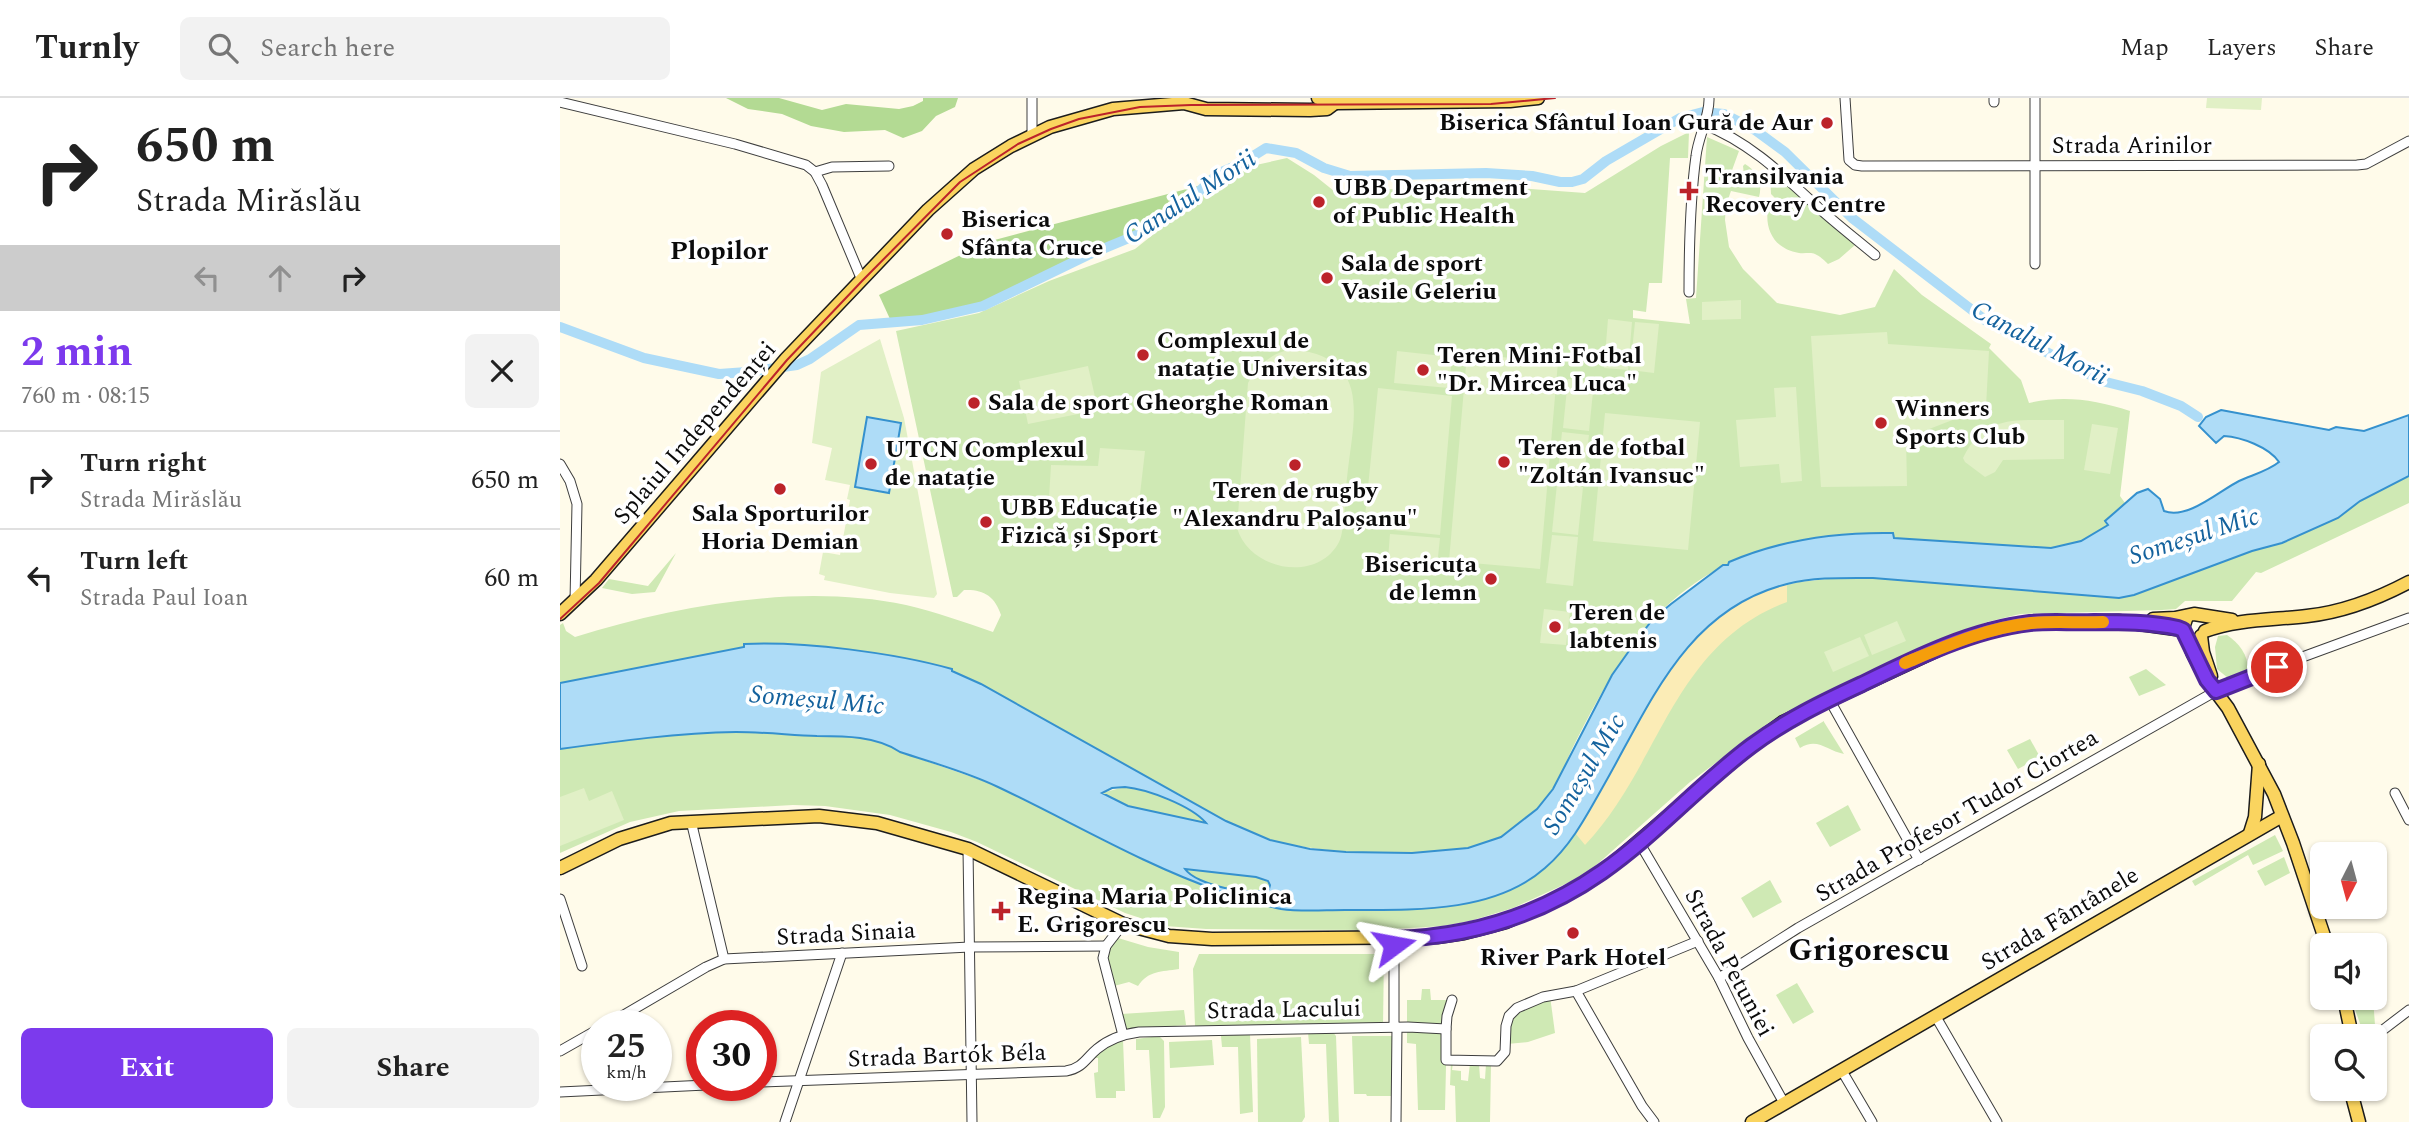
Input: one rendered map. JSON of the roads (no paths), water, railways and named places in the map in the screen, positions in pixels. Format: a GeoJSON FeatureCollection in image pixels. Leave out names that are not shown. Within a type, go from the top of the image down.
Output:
{"type":"FeatureCollection","features":[{"type":"Feature","properties":{"kind":"main road"},"geometry":{"type":"LineString","coordinates":[[1184,103],[1198,98]]}},
{"type":"Feature","properties":{"kind":"main road"},"geometry":{"type":"LineString","coordinates":[[1318,98],[1335,103]]}},
{"type":"Feature","properties":{"kind":"main road"},"geometry":{"type":"LineString","coordinates":[[1184,103],[1206,109],[1327,109],[1335,103],[1370,100],[1492,102],[1538,98]]}},
{"type":"Feature","properties":{"kind":"main road","name":"Splaiul Independenței"},"geometry":{"type":"LineString","coordinates":[[560,614],[624,549],[786,359],[861,278],[961,179],[990,158],[1060,123],[1098,112],[1143,105],[1184,103]]}},
{"type":"Feature","properties":{"kind":"main road"},"geometry":{"type":"LineString","coordinates":[[560,868],[619,839],[657,826],[691,821],[792,816],[842,818],[902,828],[968,849],[1123,924],[1169,936],[1191,939],[1394,939],[1464,933],[1530,913],[1562,898],[1596,876],[1639,842],[1749,747],[1783,722],[1952,643],[1989,630],[2031,623],[2119,621],[2185,632],[2191,637],[2243,622],[2327,613],[2365,601],[2409,582]]}},
{"type":"Feature","properties":{"kind":"main road"},"geometry":{"type":"LineString","coordinates":[[2119,621],[2125,618],[2194,616],[2243,622]]}},
{"type":"Feature","properties":{"kind":"main road"},"geometry":{"type":"LineString","coordinates":[[2194,616],[2183,622],[2193,654],[2259,763],[2293,843],[2323,933]]}},
{"type":"Feature","properties":{"kind":"main road"},"geometry":{"type":"LineString","coordinates":[[2194,616],[2205,621],[2203,633],[2214,688]]}},
{"type":"Feature","properties":{"kind":"main road"},"geometry":{"type":"LineString","coordinates":[[2250,833],[2255,817],[2259,763]]}},
{"type":"Feature","properties":{"kind":"main road","name":"Strada Fântânele"},"geometry":{"type":"LineString","coordinates":[[1752,1122],[2282,816]]}},
{"type":"Feature","properties":{"kind":"main road"},"geometry":{"type":"LineString","coordinates":[[2353,1101],[2359,1122]]}},
{"type":"Feature","properties":{"kind":"street"},"geometry":{"type":"LineString","coordinates":[[1032,98],[1032,135]]}},
{"type":"Feature","properties":{"kind":"street","name":"Strada Arinilor"},"geometry":{"type":"LineString","coordinates":[[1845,98],[1850,163],[1862,166],[2357,165],[2373,160],[2409,141]]}},
{"type":"Feature","properties":{"kind":"street"},"geometry":{"type":"LineString","coordinates":[[2035,98],[2035,264]]}},
{"type":"Feature","properties":{"kind":"street"},"geometry":{"type":"LineString","coordinates":[[1689,292],[1692,186],[1697,144],[1709,101]]}},
{"type":"Feature","properties":{"kind":"street"},"geometry":{"type":"LineString","coordinates":[[560,102],[806,164],[814,172],[861,278]]}},
{"type":"Feature","properties":{"kind":"street"},"geometry":{"type":"LineString","coordinates":[[1705,120],[1771,164],[1821,211],[1875,255]]}},
{"type":"Feature","properties":{"kind":"street"},"geometry":{"type":"LineString","coordinates":[[814,172],[832,167],[889,166]]}},
{"type":"Feature","properties":{"kind":"street"},"geometry":{"type":"LineString","coordinates":[[560,464],[570,481],[577,504],[575,601]]}},
{"type":"Feature","properties":{"kind":"street","name":"Strada Profesor Tudor Ciortea"},"geometry":{"type":"LineString","coordinates":[[1719,978],[1798,928],[2214,688],[2409,618]]}},
{"type":"Feature","properties":{"kind":"street"},"geometry":{"type":"LineString","coordinates":[[1829,699],[1919,860]]}},
{"type":"Feature","properties":{"kind":"street"},"geometry":{"type":"LineString","coordinates":[[2395,793],[2409,820]]}},
{"type":"Feature","properties":{"kind":"street"},"geometry":{"type":"LineString","coordinates":[[691,821],[724,959]]}},
{"type":"Feature","properties":{"kind":"street","name":"Strada Petuniei"},"geometry":{"type":"LineString","coordinates":[[1639,842],[1719,978],[1784,1103]]}},
{"type":"Feature","properties":{"kind":"street"},"geometry":{"type":"LineString","coordinates":[[968,849],[972,1122]]}},
{"type":"Feature","properties":{"kind":"street"},"geometry":{"type":"LineString","coordinates":[[560,899],[582,966]]}},
{"type":"Feature","properties":{"kind":"street"},"geometry":{"type":"LineString","coordinates":[[1123,924],[1106,946],[1103,958],[1123,1035]]}},
{"type":"Feature","properties":{"kind":"street"},"geometry":{"type":"LineString","coordinates":[[1394,939],[1396,1122]]}},
{"type":"Feature","properties":{"kind":"street"},"geometry":{"type":"LineString","coordinates":[[1452,1000],[1447,1016],[1446,1060],[1493,1062],[1502,1059],[1506,1052],[1506,1026],[1509,1016],[1517,1008],[1543,997],[1576,991],[1698,941]]}},
{"type":"Feature","properties":{"kind":"street","name":"Strada Sinaia"},"geometry":{"type":"LineString","coordinates":[[632,1010],[724,959],[970,947],[1106,946]]}},
{"type":"Feature","properties":{"kind":"street"},"geometry":{"type":"LineString","coordinates":[[785,1122],[842,953]]}},
{"type":"Feature","properties":{"kind":"street"},"geometry":{"type":"LineString","coordinates":[[1576,991],[1642,1106],[1654,1122]]}},
{"type":"Feature","properties":{"kind":"street"},"geometry":{"type":"LineString","coordinates":[[2387,1027],[2409,1010]]}},
{"type":"Feature","properties":{"kind":"street"},"geometry":{"type":"LineString","coordinates":[[1936,1017],[1997,1122]]}},
{"type":"Feature","properties":{"kind":"street","name":"Strada Lacului"},"geometry":{"type":"LineString","coordinates":[[1123,1035],[1167,1031],[1395,1027],[1446,1029]]}},
{"type":"Feature","properties":{"kind":"street","name":"Strada Bartók Béla"},"geometry":{"type":"LineString","coordinates":[[777,1081],[1074,1069],[1081,1066],[1105,1043],[1123,1035]]}},
{"type":"Feature","properties":{"kind":"street"},"geometry":{"type":"LineString","coordinates":[[560,1051],[581,1039]]}},
{"type":"Feature","properties":{"kind":"street"},"geometry":{"type":"LineString","coordinates":[[1842,1071],[1872,1122]]}},
{"type":"Feature","properties":{"kind":"street"},"geometry":{"type":"LineString","coordinates":[[560,1092],[686,1086]]}},
{"type":"Feature","properties":{"kind":"water","name":"Someșul Mic"},"geometry":{"type":"Polygon","coordinates":[[[2221,410],[2329,430],[2336,427],[2364,431],[2409,415],[2409,476],[2360,501],[2338,518],[2282,543],[2119,598],[1873,578],[1808,580],[1752,596],[1723,614],[1698,637],[1676,663],[1656,691],[1586,817],[1555,859],[1524,883],[1476,902],[1396,910],[1296,910],[1265,905],[1219,891],[1162,868],[1026,800],[962,772],[860,738],[736,732],[648,738],[560,749],[560,683],[744,647],[744,644],[794,644],[849,649],[952,669],[1226,821],[1270,840],[1310,849],[1346,852],[1412,853],[1468,848],[1501,837],[1537,809],[1553,789],[1612,675],[1636,641],[1653,619],[1723,565],[1768,548],[1851,534],[1893,533],[1894,538],[2051,548],[2081,541],[2108,525],[2105,521],[2137,493],[2148,489],[2160,499],[2164,511],[2183,512],[2279,462],[2262,447],[2238,438],[2224,436],[2216,443],[2199,426],[2206,417],[2221,410]],[[1125,787],[1112,788],[1102,793],[1128,806],[1206,823],[1191,810],[1168,799],[1125,787]],[[1185,869],[1200,880],[1225,888],[1250,892],[1269,889],[1270,885],[1268,881],[1256,877],[1185,869]]]}},
{"type":"Feature","properties":{"kind":"water"},"geometry":{"type":"Polygon","coordinates":[[[867,417],[901,423],[889,493],[855,487],[867,417]]]}},
{"type":"Feature","properties":{"kind":"waterway","name":"Canalul Morii"},"geometry":{"type":"LineString","coordinates":[[560,327],[644,358],[719,374],[797,365],[859,325],[922,320],[983,306],[1088,255],[1146,231],[1190,200],[1219,173],[1266,148],[1296,153],[1324,168],[1350,176],[1486,173],[1572,182],[1583,179],[1606,161],[1680,118],[1703,112],[1724,114],[1755,130],[1785,152],[1852,218],[1985,320],[2102,381],[2142,391],[2181,406],[2198,417]]}},
{"type":"Feature","properties":{"kind":"tram line"},"geometry":{"type":"LineString","coordinates":[[560,619],[599,583],[787,360],[862,281],[960,182],[1018,144],[1079,119],[1140,107],[1491,104],[1555,98]]}},
{"type":"Feature","properties":{"kind":"place","name":"Biserica Sfântul Ioan Gură de Aur"},"geometry":{"type":"Point","coordinates":[1827,123]}},
{"type":"Feature","properties":{"kind":"place","name":"Transilvania Recovery Centre"},"geometry":{"type":"Point","coordinates":[1689,191]}},
{"type":"Feature","properties":{"kind":"place","name":"UBB Department of Public Health"},"geometry":{"type":"Point","coordinates":[1319,202]}},
{"type":"Feature","properties":{"kind":"place","name":"Biserica Sfânta Cruce"},"geometry":{"type":"Point","coordinates":[947,234]}},
{"type":"Feature","properties":{"kind":"place","name":"Sala de sport Vasile Geleriu"},"geometry":{"type":"Point","coordinates":[1327,278]}},
{"type":"Feature","properties":{"kind":"place","name":"Complexul de natație Universitas"},"geometry":{"type":"Point","coordinates":[1143,355]}},
{"type":"Feature","properties":{"kind":"place","name":"Teren Mini-Fotbal \"Dr. Mircea Luca\""},"geometry":{"type":"Point","coordinates":[1423,370]}},
{"type":"Feature","properties":{"kind":"place","name":"Sala de sport Gheorghe Roman"},"geometry":{"type":"Point","coordinates":[974,403]}},
{"type":"Feature","properties":{"kind":"place","name":"Winners Sports Club"},"geometry":{"type":"Point","coordinates":[1881,423]}},
{"type":"Feature","properties":{"kind":"place","name":"Teren de fotbal \"Zoltán Ivansuc\""},"geometry":{"type":"Point","coordinates":[1504,462]}},
{"type":"Feature","properties":{"kind":"place","name":"UTCN Complexul de natație"},"geometry":{"type":"Point","coordinates":[871,464]}},
{"type":"Feature","properties":{"kind":"place","name":"Teren de rugby \"Alexandru Paloșanu\""},"geometry":{"type":"Point","coordinates":[1295,465]}},
{"type":"Feature","properties":{"kind":"place","name":"Sala Sporturilor Horia Demian"},"geometry":{"type":"Point","coordinates":[780,489]}},
{"type":"Feature","properties":{"kind":"place","name":"UBB Educație Fizică și Sport"},"geometry":{"type":"Point","coordinates":[986,522]}},
{"type":"Feature","properties":{"kind":"place","name":"Bisericuța de lemn"},"geometry":{"type":"Point","coordinates":[1491,579]}},
{"type":"Feature","properties":{"kind":"place","name":"Teren de labtenis"},"geometry":{"type":"Point","coordinates":[1555,627]}},
{"type":"Feature","properties":{"kind":"place","name":"Regina Maria Policlinica E. Grigorescu"},"geometry":{"type":"Point","coordinates":[1001,911]}},
{"type":"Feature","properties":{"kind":"place","name":"River Park Hotel"},"geometry":{"type":"Point","coordinates":[1573,933]}},
{"type":"Feature","properties":{"kind":"district","name":"Plopilor"},"geometry":{"type":"Point","coordinates":[719,251]}},
{"type":"Feature","properties":{"kind":"district","name":"Grigorescu"},"geometry":{"type":"Point","coordinates":[1869,950]}}]}
